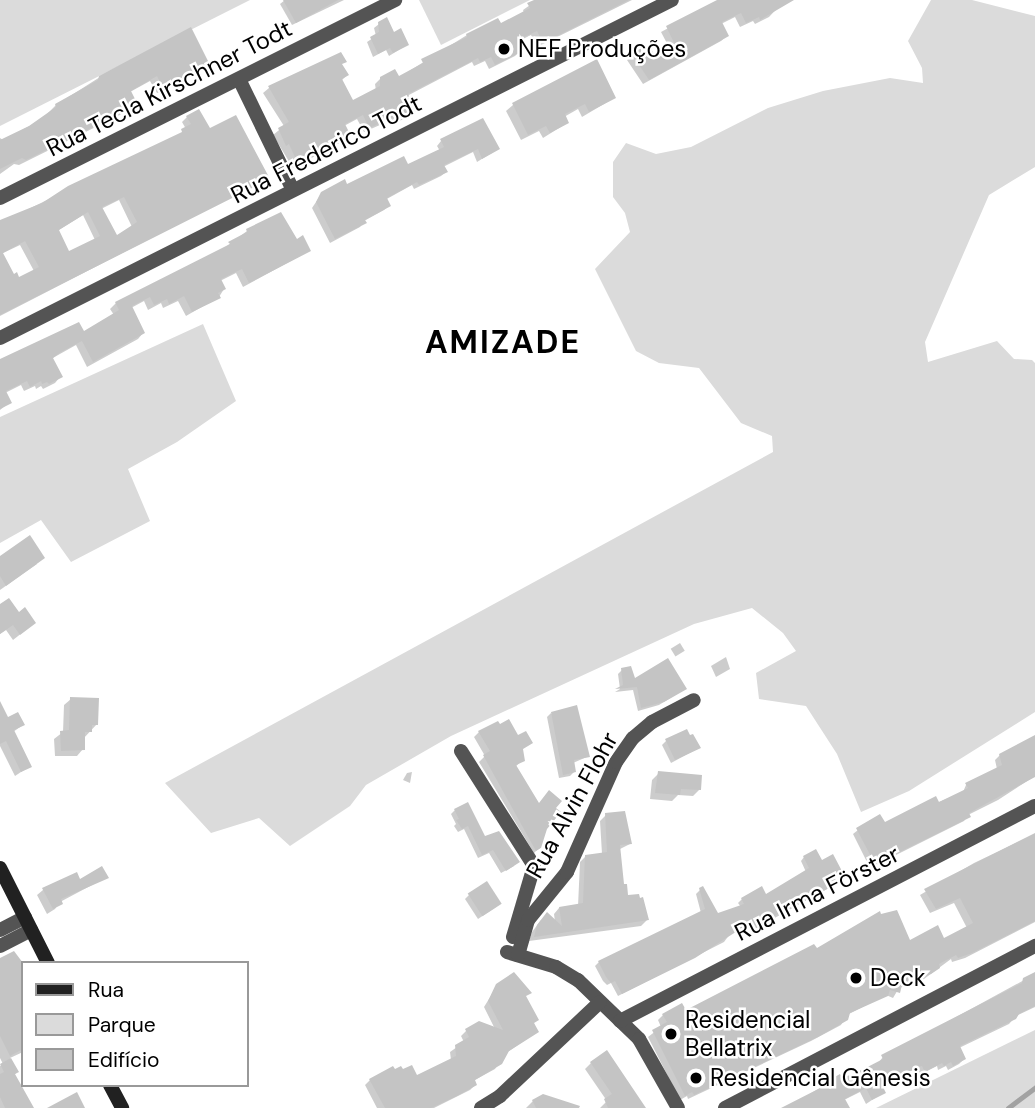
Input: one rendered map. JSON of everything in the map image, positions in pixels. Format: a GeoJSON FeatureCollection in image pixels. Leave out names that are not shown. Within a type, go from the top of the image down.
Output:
{"type":"FeatureCollection","features":[{"type":"Feature","properties":{"kind":"main road"},"geometry":{"type":"LineString","coordinates":[[0,868],[47,961]]}},
{"type":"Feature","properties":{"kind":"main road"},"geometry":{"type":"LineString","coordinates":[[111,1087],[122,1108]]}},
{"type":"Feature","properties":{"kind":"street","name":"Rua Tecla Kirschner Todt"},"geometry":{"type":"LineString","coordinates":[[0,198],[395,0]]}},
{"type":"Feature","properties":{"kind":"street","name":"Rua Frederico Todt"},"geometry":{"type":"LineString","coordinates":[[0,338],[671,0]]}},
{"type":"Feature","properties":{"kind":"street"},"geometry":{"type":"LineString","coordinates":[[239,79],[293,190]]}},
{"type":"Feature","properties":{"kind":"street","name":"Rua Alvin Flohr"},"geometry":{"type":"LineString","coordinates":[[511,953],[528,920],[567,872],[616,762],[633,738],[652,722],[694,700]]}},
{"type":"Feature","properties":{"kind":"street"},"geometry":{"type":"LineString","coordinates":[[461,751],[534,866],[511,953],[568,972],[643,1045],[678,1108]]}},
{"type":"Feature","properties":{"kind":"street","name":"Rua Irma Förster"},"geometry":{"type":"LineString","coordinates":[[620,1021],[1035,806]]}},
{"type":"Feature","properties":{"kind":"street"},"geometry":{"type":"LineString","coordinates":[[0,930],[28,923]]}},
{"type":"Feature","properties":{"kind":"street"},"geometry":{"type":"LineString","coordinates":[[0,946],[28,923]]}},
{"type":"Feature","properties":{"kind":"street"},"geometry":{"type":"LineString","coordinates":[[725,1108],[1035,946]]}},
{"type":"Feature","properties":{"kind":"street"},"geometry":{"type":"LineString","coordinates":[[481,1108],[506,1091],[600,1002]]}},
{"type":"Feature","properties":{"kind":"green space"},"geometry":{"type":"Polygon","coordinates":[[[0,0],[250,0],[0,126],[0,0]]]}},
{"type":"Feature","properties":{"kind":"green space"},"geometry":{"type":"Polygon","coordinates":[[[419,0],[530,0],[441,45],[419,0]]]}},
{"type":"Feature","properties":{"kind":"green space"},"geometry":{"type":"Polygon","coordinates":[[[931,0],[972,0],[1035,16],[1035,167],[989,195],[925,342],[928,362],[997,341],[1014,359],[1032,360],[1035,363],[1035,712],[909,791],[861,812],[837,754],[806,706],[759,699],[756,673],[796,651],[783,633],[752,608],[694,624],[451,736],[366,785],[350,806],[290,846],[259,818],[211,833],[165,783],[773,452],[772,436],[741,423],[699,368],[659,363],[636,351],[595,269],[630,232],[625,213],[613,197],[613,162],[626,143],[656,154],[691,147],[768,108],[823,91],[890,78],[923,83],[922,68],[908,41],[931,0]]]}},
{"type":"Feature","properties":{"kind":"green space"},"geometry":{"type":"Polygon","coordinates":[[[203,324],[236,401],[177,442],[128,469],[150,521],[71,562],[41,520],[0,543],[0,417],[203,324]]]}},
{"type":"Feature","properties":{"kind":"green space"},"geometry":{"type":"Polygon","coordinates":[[[1035,1030],[1035,1108],[876,1108],[1035,1030]]]}},
{"type":"Feature","properties":{"kind":"building"},"geometry":{"type":"Polygon","coordinates":[[[283,0],[338,0],[296,23],[283,0]]]}},
{"type":"Feature","properties":{"kind":"building"},"geometry":{"type":"Polygon","coordinates":[[[534,0],[629,0],[543,43],[537,31],[518,40],[523,51],[495,65],[491,57],[480,62],[478,58],[408,94],[417,111],[400,120],[395,117],[369,128],[363,115],[345,124],[351,136],[298,164],[289,144],[286,146],[278,128],[289,122],[268,86],[341,52],[347,62],[342,64],[349,75],[342,79],[353,100],[380,86],[380,77],[395,69],[399,76],[423,63],[421,59],[467,37],[466,34],[498,18],[501,23],[530,8],[527,3],[534,0]]]}},
{"type":"Feature","properties":{"kind":"building"},"geometry":{"type":"Polygon","coordinates":[[[717,0],[794,0],[760,20],[759,17],[746,23],[741,13],[722,22],[729,36],[649,80],[631,53],[649,45],[656,58],[677,49],[666,26],[717,0]]]}},
{"type":"Feature","properties":{"kind":"building"},"geometry":{"type":"Polygon","coordinates":[[[387,17],[394,32],[401,28],[409,45],[393,53],[390,48],[378,54],[370,37],[379,32],[378,22],[387,17]]]}},
{"type":"Feature","properties":{"kind":"building"},"geometry":{"type":"Polygon","coordinates":[[[191,27],[210,65],[169,87],[163,88],[157,76],[131,91],[138,105],[26,160],[22,158],[0,169],[0,140],[29,126],[56,107],[55,104],[98,80],[99,76],[191,27]]]}},
{"type":"Feature","properties":{"kind":"building"},"geometry":{"type":"Polygon","coordinates":[[[597,59],[616,98],[589,112],[585,104],[565,114],[569,123],[550,133],[546,126],[528,135],[512,103],[597,59]]]}},
{"type":"Feature","properties":{"kind":"building"},"geometry":{"type":"Polygon","coordinates":[[[199,109],[210,128],[236,115],[270,179],[0,315],[0,220],[42,203],[68,186],[182,132],[181,129],[191,124],[186,116],[199,109]],[[124,197],[102,207],[117,235],[137,222],[124,197]],[[88,212],[59,230],[69,251],[100,236],[88,212]],[[25,241],[3,253],[14,274],[17,272],[19,277],[39,267],[25,241]]]}},
{"type":"Feature","properties":{"kind":"building"},"geometry":{"type":"Polygon","coordinates":[[[483,118],[500,149],[482,159],[478,149],[444,165],[448,172],[419,185],[417,182],[387,198],[391,206],[365,220],[367,223],[335,239],[316,202],[321,192],[345,179],[347,184],[404,156],[408,164],[444,147],[440,139],[483,118]]]}},
{"type":"Feature","properties":{"kind":"building"},"geometry":{"type":"Polygon","coordinates":[[[281,212],[297,239],[303,235],[311,251],[249,283],[242,269],[221,279],[226,289],[218,293],[221,298],[192,312],[184,296],[169,304],[167,299],[154,305],[150,297],[132,306],[145,333],[93,362],[82,341],[61,352],[53,358],[63,377],[49,384],[42,384],[41,381],[30,387],[27,381],[6,391],[12,403],[0,409],[0,359],[79,322],[84,331],[119,310],[115,302],[230,244],[228,242],[247,232],[246,229],[281,212]]]}},
{"type":"Feature","properties":{"kind":"building"},"geometry":{"type":"Polygon","coordinates":[[[30,535],[45,558],[6,586],[0,576],[0,556],[30,535]]]}},
{"type":"Feature","properties":{"kind":"building"},"geometry":{"type":"Polygon","coordinates":[[[9,598],[19,612],[25,607],[36,623],[20,635],[13,625],[0,634],[0,604],[9,598]]]}},
{"type":"Feature","properties":{"kind":"building"},"geometry":{"type":"Polygon","coordinates":[[[668,658],[687,689],[664,702],[641,708],[637,687],[615,689],[623,685],[621,668],[631,666],[635,678],[668,658]]]}},
{"type":"Feature","properties":{"kind":"building"},"geometry":{"type":"Polygon","coordinates":[[[70,697],[99,698],[98,725],[92,725],[92,732],[85,732],[85,750],[61,751],[60,731],[69,730],[70,697]]]}},
{"type":"Feature","properties":{"kind":"building"},"geometry":{"type":"Polygon","coordinates":[[[0,701],[8,717],[18,712],[25,725],[14,730],[32,767],[21,772],[6,741],[0,744],[0,701]]]}},
{"type":"Feature","properties":{"kind":"building"},"geometry":{"type":"Polygon","coordinates":[[[577,705],[590,757],[574,760],[576,772],[563,775],[551,712],[577,705]]]}},
{"type":"Feature","properties":{"kind":"building"},"geometry":{"type":"Polygon","coordinates":[[[509,719],[518,735],[526,731],[533,743],[523,749],[525,761],[516,765],[539,803],[549,790],[562,801],[556,808],[561,812],[547,829],[541,848],[536,851],[483,755],[490,751],[478,731],[498,721],[500,724],[509,719]]]}},
{"type":"Feature","properties":{"kind":"building"},"geometry":{"type":"Polygon","coordinates":[[[687,729],[701,748],[675,760],[665,739],[687,729]]]}},
{"type":"Feature","properties":{"kind":"building"},"geometry":{"type":"Polygon","coordinates":[[[1035,735],[1035,777],[969,813],[971,817],[875,864],[856,828],[880,814],[885,822],[936,796],[939,802],[968,788],[965,783],[1002,765],[999,754],[1035,735]]]}},
{"type":"Feature","properties":{"kind":"building"},"geometry":{"type":"Polygon","coordinates":[[[658,771],[702,775],[701,790],[681,789],[680,795],[655,793],[658,771]]]}},
{"type":"Feature","properties":{"kind":"building"},"geometry":{"type":"Polygon","coordinates":[[[468,802],[485,836],[499,831],[520,862],[506,871],[493,850],[482,855],[468,826],[462,829],[456,820],[459,819],[454,809],[468,802]]]}},
{"type":"Feature","properties":{"kind":"building"},"geometry":{"type":"Polygon","coordinates":[[[625,811],[632,844],[620,845],[624,884],[627,884],[628,895],[639,894],[640,898],[643,897],[649,920],[534,937],[537,925],[547,912],[562,926],[559,907],[583,903],[585,855],[607,852],[605,813],[625,811]]]}},
{"type":"Feature","properties":{"kind":"building"},"geometry":{"type":"Polygon","coordinates":[[[1035,833],[1035,921],[972,953],[958,958],[956,955],[939,964],[940,968],[931,974],[902,985],[900,993],[890,990],[888,996],[850,1013],[848,1020],[818,1037],[694,1095],[692,1092],[685,1096],[652,1030],[667,1022],[662,1014],[682,1003],[686,1010],[814,944],[817,948],[880,911],[881,914],[897,910],[910,940],[938,925],[944,938],[973,923],[960,898],[936,909],[924,889],[1035,833]]]}},
{"type":"Feature","properties":{"kind":"building"},"geometry":{"type":"Polygon","coordinates":[[[816,849],[822,860],[833,854],[843,873],[835,878],[837,882],[833,886],[757,928],[753,921],[695,958],[622,994],[615,981],[611,983],[606,977],[598,961],[705,909],[699,888],[703,886],[718,913],[744,904],[741,898],[762,886],[766,894],[809,868],[803,856],[816,849]]]}},
{"type":"Feature","properties":{"kind":"building"},"geometry":{"type":"Polygon","coordinates":[[[102,866],[109,878],[61,899],[63,904],[53,909],[42,888],[77,872],[80,879],[102,866]]]}},
{"type":"Feature","properties":{"kind":"building"},"geometry":{"type":"Polygon","coordinates":[[[487,881],[502,904],[482,916],[468,894],[487,881]]]}},
{"type":"Feature","properties":{"kind":"building"},"geometry":{"type":"Polygon","coordinates":[[[14,951],[22,961],[21,1050],[10,1056],[0,1036],[0,958],[14,951]]]}},
{"type":"Feature","properties":{"kind":"building"},"geometry":{"type":"Polygon","coordinates":[[[514,972],[532,993],[526,996],[539,1020],[534,1023],[539,1032],[509,1051],[502,1064],[475,1080],[477,1085],[457,1096],[431,1108],[385,1108],[369,1079],[393,1066],[395,1069],[401,1066],[403,1069],[412,1065],[417,1075],[456,1056],[455,1045],[469,1037],[465,1029],[479,1021],[503,1030],[488,1001],[496,984],[514,972]]]}},
{"type":"Feature","properties":{"kind":"building"},"geometry":{"type":"Polygon","coordinates":[[[1035,972],[1035,1006],[1019,1014],[1016,1019],[960,1046],[966,1059],[953,1066],[951,1062],[944,1066],[942,1063],[925,1072],[922,1066],[918,1067],[894,1079],[883,1087],[886,1093],[872,1100],[866,1088],[845,1099],[850,1108],[781,1108],[832,1082],[831,1079],[840,1074],[842,1077],[852,1075],[883,1059],[881,1055],[1022,983],[1023,978],[1035,972]]]}},
{"type":"Feature","properties":{"kind":"building"},"geometry":{"type":"Polygon","coordinates":[[[607,1050],[646,1108],[608,1108],[604,1099],[612,1094],[590,1062],[607,1050]]]}},
{"type":"Feature","properties":{"kind":"building"},"geometry":{"type":"Polygon","coordinates":[[[11,1058],[19,1072],[15,1074],[34,1108],[5,1108],[0,1097],[0,1074],[4,1072],[0,1064],[11,1058]]]}},
{"type":"Feature","properties":{"kind":"building"},"geometry":{"type":"Polygon","coordinates":[[[77,1092],[85,1108],[47,1108],[77,1092]]]}},
{"type":"Feature","properties":{"kind":"building"},"geometry":{"type":"Polygon","coordinates":[[[543,1094],[580,1106],[536,1108],[532,1100],[543,1094]]]}},
{"type":"Feature","properties":{"kind":"waterway"},"geometry":{"type":"LineString","coordinates":[[1008,1108],[1035,1088]]}},
{"type":"Feature","properties":{"kind":"place","name":"NEF Produções"},"geometry":{"type":"Point","coordinates":[504,49]}},
{"type":"Feature","properties":{"kind":"place","name":"Deck"},"geometry":{"type":"Point","coordinates":[856,978]}},
{"type":"Feature","properties":{"kind":"place","name":"Residencial Bellatrix"},"geometry":{"type":"Point","coordinates":[671,1034]}},
{"type":"Feature","properties":{"kind":"place","name":"Residencial Gênesis"},"geometry":{"type":"Point","coordinates":[696,1078]}},
{"type":"Feature","properties":{"kind":"district","name":"AMIZADE"},"geometry":{"type":"Point","coordinates":[503,342]}}]}
